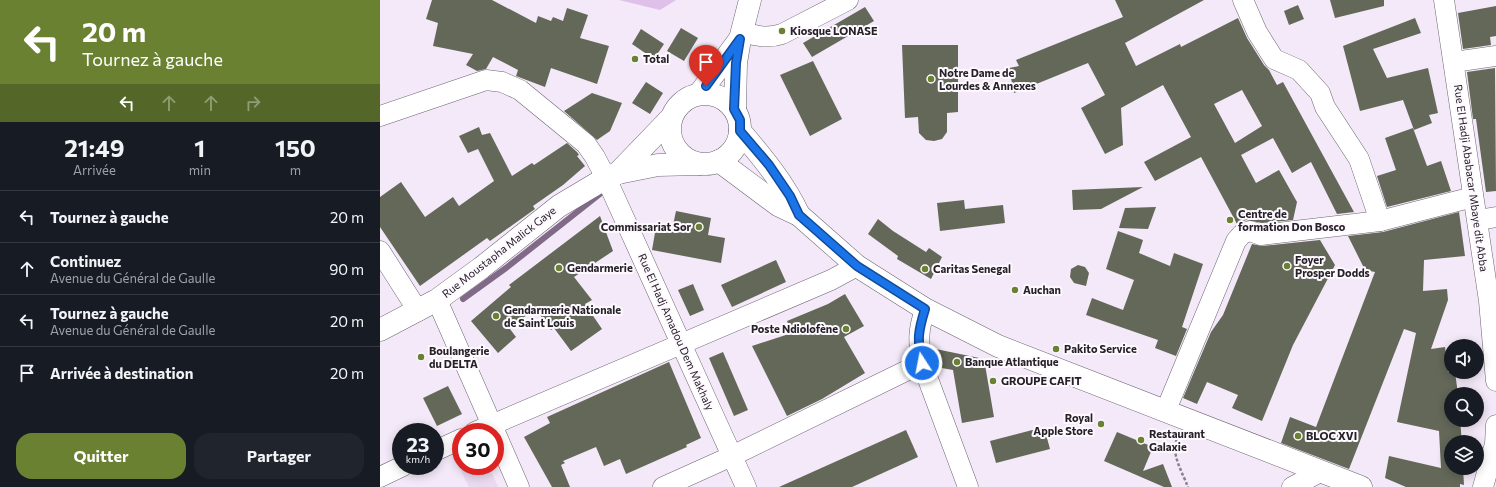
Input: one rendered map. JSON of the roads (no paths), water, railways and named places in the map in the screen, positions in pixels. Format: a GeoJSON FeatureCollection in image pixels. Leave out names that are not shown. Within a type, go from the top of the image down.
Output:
{"type":"FeatureCollection","features":[{"type":"Feature","properties":{"kind":"street"},"geometry":{"type":"LineString","coordinates":[[734,109],[736,63],[750,0]]}},
{"type":"Feature","properties":{"kind":"street"},"geometry":{"type":"LineString","coordinates":[[741,36],[771,38],[782,34],[848,0]]}},
{"type":"Feature","properties":{"kind":"street"},"geometry":{"type":"LineString","coordinates":[[1243,0],[1257,32],[1274,59],[1299,70],[1320,93],[1325,107],[1359,159],[1380,221]]}},
{"type":"Feature","properties":{"kind":"street","name":"Rue El Hadji Ababacar Mbaye dit Abba"},"geometry":{"type":"LineString","coordinates":[[1444,0],[1473,196],[1487,219],[1496,381]]}},
{"type":"Feature","properties":{"kind":"street"},"geometry":{"type":"LineString","coordinates":[[741,36],[700,93],[682,101],[675,109],[671,118],[670,131],[672,142],[678,152],[688,160],[709,163],[778,205],[799,215],[857,266],[925,309],[998,346],[1361,487]]}},
{"type":"Feature","properties":{"kind":"street"},"geometry":{"type":"LineString","coordinates":[[1454,62],[1496,56]]}},
{"type":"Feature","properties":{"kind":"street","name":"Rue El Hadj Amadou Dem Makhaly"},"geometry":{"type":"LineString","coordinates":[[380,116],[486,80],[502,82],[520,90],[586,144],[612,176],[682,343],[746,487]]}},
{"type":"Feature","properties":{"kind":"street"},"geometry":{"type":"LineString","coordinates":[[700,93],[716,95],[730,103],[740,120],[739,141],[734,149],[709,163]]}},
{"type":"Feature","properties":{"kind":"street","name":"Rue Moustapha Malick Gaye"},"geometry":{"type":"LineString","coordinates":[[380,330],[437,300],[481,268],[559,206],[612,176],[671,118]]}},
{"type":"Feature","properties":{"kind":"street"},"geometry":{"type":"LineString","coordinates":[[740,131],[769,165],[790,196],[799,215]]}},
{"type":"Feature","properties":{"kind":"street","name":"Rue Moustapha Malick Gaye"},"geometry":{"type":"LineString","coordinates":[[612,176],[658,165],[709,163]]}},
{"type":"Feature","properties":{"kind":"street"},"geometry":{"type":"LineString","coordinates":[[1166,410],[1236,241],[1242,234],[1250,231],[1262,235],[1380,221],[1473,196]]}},
{"type":"Feature","properties":{"kind":"street"},"geometry":{"type":"LineString","coordinates":[[380,251],[418,311]]}},
{"type":"Feature","properties":{"kind":"street"},"geometry":{"type":"LineString","coordinates":[[504,423],[682,343],[831,280],[857,266]]}},
{"type":"Feature","properties":{"kind":"street"},"geometry":{"type":"LineString","coordinates":[[437,300],[486,423]]}},
{"type":"Feature","properties":{"kind":"street"},"geometry":{"type":"LineString","coordinates":[[925,309],[919,329],[918,341],[922,363],[968,487]]}},
{"type":"Feature","properties":{"kind":"street"},"geometry":{"type":"LineString","coordinates":[[663,487],[732,456],[922,363]]}},
{"type":"Feature","properties":{"kind":"street"},"geometry":{"type":"LineString","coordinates":[[1483,487],[1495,444],[1496,425]]}},
{"type":"Feature","properties":{"kind":"street"},"geometry":{"type":"LineString","coordinates":[[504,458],[519,487]]}},
{"type":"Feature","properties":{"kind":"street"},"geometry":{"type":"LineString","coordinates":[[380,477],[392,471]]}},
{"type":"Feature","properties":{"kind":"street"},"geometry":{"type":"LineString","coordinates":[[1292,487],[1322,471]]}},
{"type":"Feature","properties":{"kind":"waterway"},"geometry":{"type":"LineString","coordinates":[[463,299],[506,268],[600,194]]}},
{"type":"Feature","properties":{"kind":"place","name":"Kiosque LONASE"},"geometry":{"type":"Point","coordinates":[782,31]}},
{"type":"Feature","properties":{"kind":"place","name":"Total"},"geometry":{"type":"Point","coordinates":[635,59]}},
{"type":"Feature","properties":{"kind":"place","name":"Notre Dame de Lourdes & Annexes"},"geometry":{"type":"Point","coordinates":[931,79]}},
{"type":"Feature","properties":{"kind":"place","name":"Centre de formation Don Bosco"},"geometry":{"type":"Point","coordinates":[1230,220]}},
{"type":"Feature","properties":{"kind":"place","name":"Commissariat Sor"},"geometry":{"type":"Point","coordinates":[699,227]}},
{"type":"Feature","properties":{"kind":"place","name":"Foyer Prosper Dodds"},"geometry":{"type":"Point","coordinates":[1287,266]}},
{"type":"Feature","properties":{"kind":"place","name":"Gendarmerie"},"geometry":{"type":"Point","coordinates":[559,268]}},
{"type":"Feature","properties":{"kind":"place","name":"Caritas Senegal"},"geometry":{"type":"Point","coordinates":[925,269]}},
{"type":"Feature","properties":{"kind":"place","name":"Auchan"},"geometry":{"type":"Point","coordinates":[1015,290]}},
{"type":"Feature","properties":{"kind":"place","name":"Gendarmerie Nationale de Saint Louis"},"geometry":{"type":"Point","coordinates":[496,316]}},
{"type":"Feature","properties":{"kind":"place","name":"Poste Ndiolofène"},"geometry":{"type":"Point","coordinates":[846,329]}},
{"type":"Feature","properties":{"kind":"place","name":"Pakito Service"},"geometry":{"type":"Point","coordinates":[1056,349]}},
{"type":"Feature","properties":{"kind":"place","name":"Boulangerie du DELTA"},"geometry":{"type":"Point","coordinates":[421,357]}},
{"type":"Feature","properties":{"kind":"place","name":"Banque Atlantique"},"geometry":{"type":"Point","coordinates":[957,362]}},
{"type":"Feature","properties":{"kind":"place","name":"GROUPE CAFIT"},"geometry":{"type":"Point","coordinates":[993,381]}},
{"type":"Feature","properties":{"kind":"place","name":"Royal Apple Store"},"geometry":{"type":"Point","coordinates":[1101,424]}},
{"type":"Feature","properties":{"kind":"place","name":"BLOC XVI"},"geometry":{"type":"Point","coordinates":[1298,436]}},
{"type":"Feature","properties":{"kind":"place","name":"Restaurant Galaxie"},"geometry":{"type":"Point","coordinates":[1141,440]}}]}
